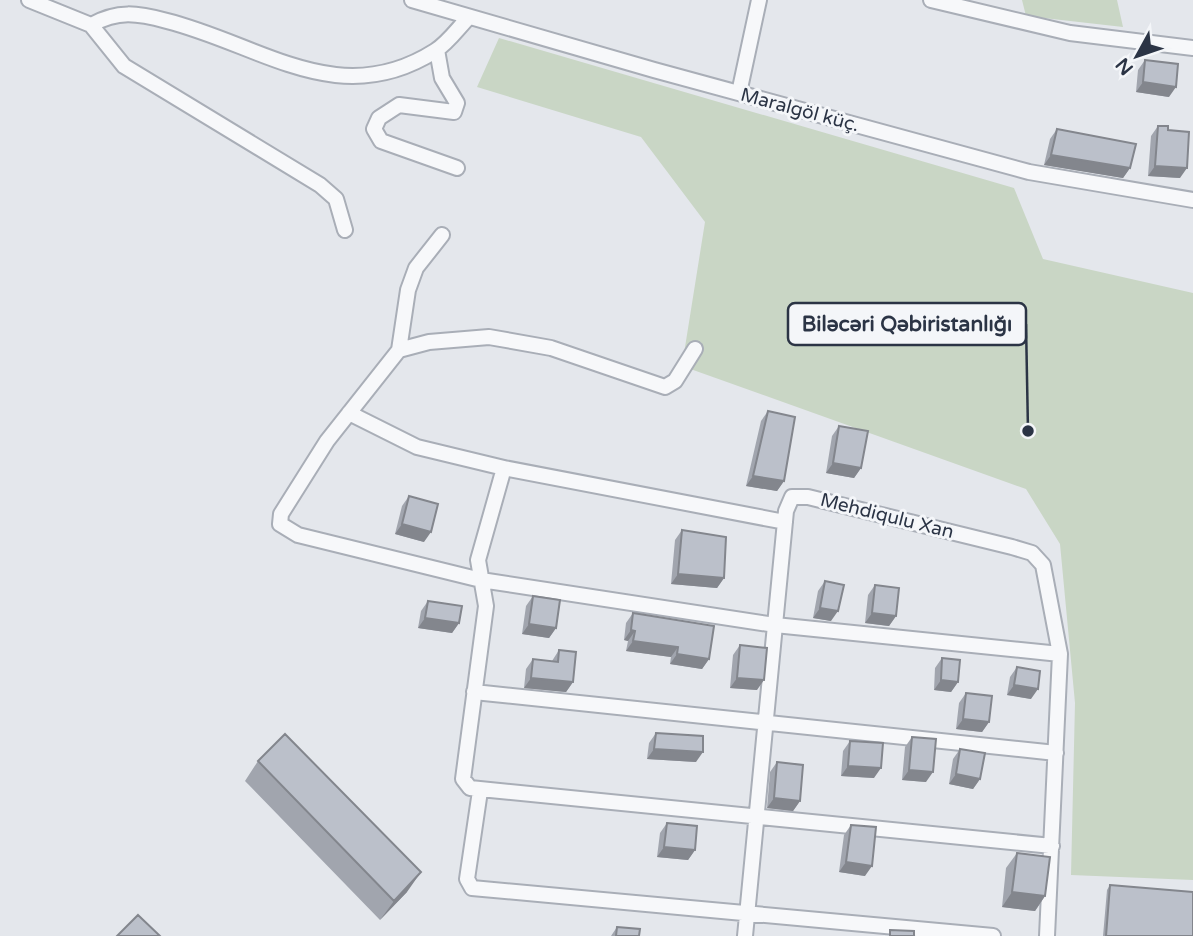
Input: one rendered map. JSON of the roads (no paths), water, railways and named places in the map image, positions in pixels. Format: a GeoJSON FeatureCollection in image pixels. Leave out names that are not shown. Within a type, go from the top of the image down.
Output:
{"type":"FeatureCollection","features":[{"type":"Feature","properties":{"kind":"street"},"geometry":{"type":"LineString","coordinates":[[29,0],[90,25],[124,66],[320,185],[336,199],[345,230]]}},
{"type":"Feature","properties":{"kind":"street","name":"Maralgöl küç."},"geometry":{"type":"LineString","coordinates":[[412,0],[1029,172],[1193,200]]}},
{"type":"Feature","properties":{"kind":"street"},"geometry":{"type":"LineString","coordinates":[[739,93],[759,0]]}},
{"type":"Feature","properties":{"kind":"street"},"geometry":{"type":"LineString","coordinates":[[930,0],[1070,33],[1193,48]]}},
{"type":"Feature","properties":{"kind":"street"},"geometry":{"type":"LineString","coordinates":[[90,25],[109,15],[142,14],[202,30],[316,74],[360,76],[392,72],[437,50],[469,17]]}},
{"type":"Feature","properties":{"kind":"street"},"geometry":{"type":"LineString","coordinates":[[437,50],[442,78],[457,103],[454,112],[399,104],[379,118],[374,129],[381,141],[457,168]]}},
{"type":"Feature","properties":{"kind":"street"},"geometry":{"type":"LineString","coordinates":[[442,235],[416,268],[408,290],[400,350],[349,413],[288,504],[280,524],[298,535],[481,580],[775,625],[1060,654]]}},
{"type":"Feature","properties":{"kind":"street"},"geometry":{"type":"LineString","coordinates":[[400,350],[429,342],[489,337],[551,348],[665,387],[675,381],[695,349]]}},
{"type":"Feature","properties":{"kind":"street"},"geometry":{"type":"LineString","coordinates":[[349,413],[418,447],[504,468],[785,522]]}},
{"type":"Feature","properties":{"kind":"street"},"geometry":{"type":"LineString","coordinates":[[504,468],[478,560],[486,606],[463,779],[470,788],[480,792],[1052,846]]}},
{"type":"Feature","properties":{"kind":"street","name":"Mehdiqulu Xan"},"geometry":{"type":"LineString","coordinates":[[745,936],[785,522],[792,497],[808,497],[1032,553],[1043,565],[1060,654],[1047,936]]}},
{"type":"Feature","properties":{"kind":"street"},"geometry":{"type":"LineString","coordinates":[[474,692],[1056,752]]}},
{"type":"Feature","properties":{"kind":"street"},"geometry":{"type":"LineString","coordinates":[[480,792],[467,879],[472,888],[993,936]]}},
{"type":"Feature","properties":{"kind":"place","name":"Biləcəri Qəbiristanlığı"},"geometry":{"type":"Point","coordinates":[1028,431]}}]}
